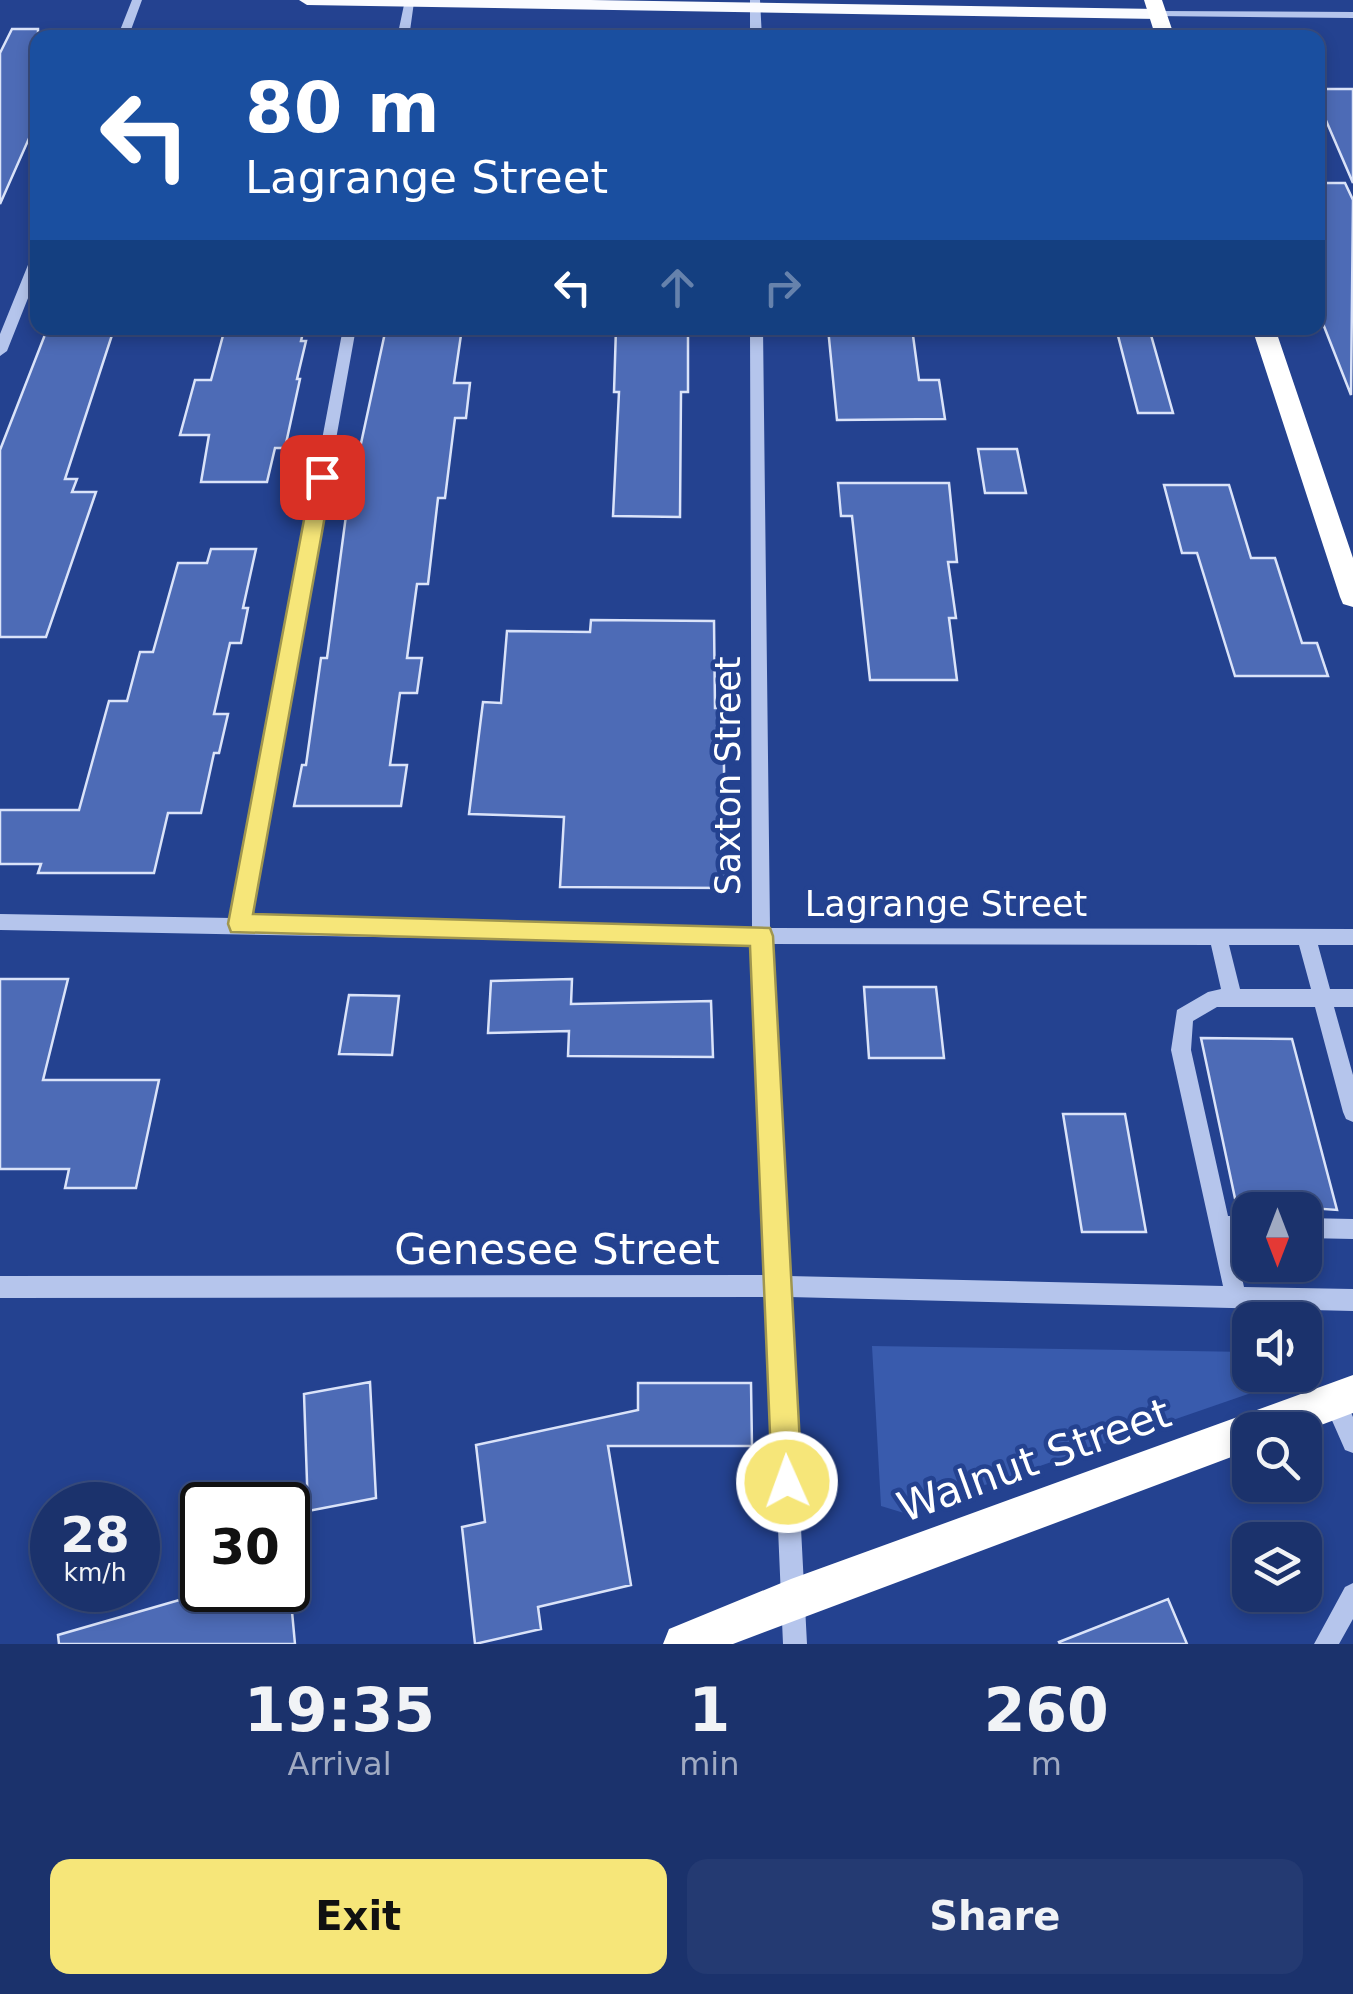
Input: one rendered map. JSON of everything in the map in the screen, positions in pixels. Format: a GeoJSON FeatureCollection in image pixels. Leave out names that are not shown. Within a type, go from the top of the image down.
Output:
{"type":"FeatureCollection","features":[{"type":"Feature","properties":{"kind":"highway"},"geometry":{"type":"LineString","coordinates":[[1265,335],[1353,598]]}},
{"type":"Feature","properties":{"kind":"highway","name":"Walnut Street"},"geometry":{"type":"LineString","coordinates":[[1303,1412],[1344,1397]]}},
{"type":"Feature","properties":{"kind":"highway","name":"Walnut Street"},"geometry":{"type":"LineString","coordinates":[[684,1644],[791,1599],[1232,1438]]}},
{"type":"Feature","properties":{"kind":"main road"},"geometry":{"type":"LineString","coordinates":[[307,0],[1156,7]]}},
{"type":"Feature","properties":{"kind":"street"},"geometry":{"type":"LineString","coordinates":[[125,30],[137,0]]}},
{"type":"Feature","properties":{"kind":"street"},"geometry":{"type":"LineString","coordinates":[[405,30],[410,2]]}},
{"type":"Feature","properties":{"kind":"street"},"geometry":{"type":"LineString","coordinates":[[755,4],[756,30]]}},
{"type":"Feature","properties":{"kind":"street"},"geometry":{"type":"LineString","coordinates":[[1156,7],[1353,15]]}},
{"type":"Feature","properties":{"kind":"street"},"geometry":{"type":"LineString","coordinates":[[0,352],[30,275]]}},
{"type":"Feature","properties":{"kind":"street"},"geometry":{"type":"LineString","coordinates":[[240,924],[349,335]]}},
{"type":"Feature","properties":{"kind":"street","name":"Saxton Street"},"geometry":{"type":"LineString","coordinates":[[758,335],[761,936],[796,1644]]}},
{"type":"Feature","properties":{"kind":"street","name":"Lagrange Street"},"geometry":{"type":"LineString","coordinates":[[0,922],[761,936],[1353,937]]}},
{"type":"Feature","properties":{"kind":"street"},"geometry":{"type":"LineString","coordinates":[[1218,936],[1233,998]]}},
{"type":"Feature","properties":{"kind":"street"},"geometry":{"type":"LineString","coordinates":[[1306,936],[1353,1112]]}},
{"type":"Feature","properties":{"kind":"street"},"geometry":{"type":"LineString","coordinates":[[1236,1296],[1182,1050],[1184,1016],[1215,998],[1353,998]]}},
{"type":"Feature","properties":{"kind":"street"},"geometry":{"type":"LineString","coordinates":[[1222,1226],[1232,1226]]}},
{"type":"Feature","properties":{"kind":"street"},"geometry":{"type":"LineString","coordinates":[[1322,1228],[1353,1228]]}},
{"type":"Feature","properties":{"kind":"street","name":"Genesee Street"},"geometry":{"type":"LineString","coordinates":[[0,1287],[779,1286],[1353,1300]]}},
{"type":"Feature","properties":{"kind":"street"},"geometry":{"type":"LineString","coordinates":[[1344,1397],[1353,1442]]}},
{"type":"Feature","properties":{"kind":"street"},"geometry":{"type":"LineString","coordinates":[[1326,1644],[1353,1595]]}},
{"type":"Feature","properties":{"kind":"shaded area"},"geometry":{"type":"Polygon","coordinates":[[[872,1346],[1232,1352],[1232,1392],[1254,1392],[904,1513],[881,1506],[872,1346]]]}},
{"type":"Feature","properties":{"kind":"building"},"geometry":{"type":"Polygon","coordinates":[[[12,29],[38,29],[30,30],[30,136],[0,204],[0,53],[12,29]]]}},
{"type":"Feature","properties":{"kind":"building"},"geometry":{"type":"Polygon","coordinates":[[[1325,89],[1353,89],[1353,183],[1325,118],[1325,89]]]}},
{"type":"Feature","properties":{"kind":"building"},"geometry":{"type":"Polygon","coordinates":[[[1325,183],[1345,183],[1353,200],[1351,395],[1325,329],[1325,183]]]}},
{"type":"Feature","properties":{"kind":"building"},"geometry":{"type":"Polygon","coordinates":[[[45,335],[112,335],[65,479],[77,479],[72,492],[96,492],[46,637],[0,637],[0,450],[45,335]]]}},
{"type":"Feature","properties":{"kind":"building"},"geometry":{"type":"Polygon","coordinates":[[[223,335],[302,335],[301,341],[306,341],[285,448],[275,448],[267,482],[201,482],[209,435],[180,435],[195,380],[211,380],[223,335]]]}},
{"type":"Feature","properties":{"kind":"building"},"geometry":{"type":"Polygon","coordinates":[[[384,335],[461,335],[454,383],[470,383],[466,418],[455,418],[445,498],[438,498],[428,584],[417,584],[407,658],[422,658],[417,693],[400,693],[390,765],[407,765],[401,806],[294,806],[302,765],[306,765],[321,658],[327,658],[347,508],[384,335]]]}},
{"type":"Feature","properties":{"kind":"building"},"geometry":{"type":"Polygon","coordinates":[[[616,335],[688,335],[688,392],[681,392],[680,517],[613,516],[619,392],[614,392],[616,335]]]}},
{"type":"Feature","properties":{"kind":"building"},"geometry":{"type":"Polygon","coordinates":[[[829,335],[913,335],[919,380],[939,380],[945,419],[837,420],[829,335]]]}},
{"type":"Feature","properties":{"kind":"building"},"geometry":{"type":"Polygon","coordinates":[[[1118,335],[1151,335],[1173,413],[1138,413],[1118,335]]]}},
{"type":"Feature","properties":{"kind":"building"},"geometry":{"type":"Polygon","coordinates":[[[978,449],[1017,449],[1026,493],[985,493],[978,449]]]}},
{"type":"Feature","properties":{"kind":"building"},"geometry":{"type":"Polygon","coordinates":[[[838,483],[949,483],[957,562],[948,562],[956,618],[949,618],[957,680],[870,680],[852,516],[841,516],[838,483]]]}},
{"type":"Feature","properties":{"kind":"building"},"geometry":{"type":"Polygon","coordinates":[[[1164,485],[1229,485],[1251,558],[1275,558],[1302,643],[1317,643],[1328,676],[1235,676],[1197,553],[1182,553],[1164,485]]]}},
{"type":"Feature","properties":{"kind":"building"},"geometry":{"type":"Polygon","coordinates":[[[211,549],[256,549],[243,608],[248,608],[241,643],[230,643],[214,714],[228,714],[219,753],[214,753],[201,813],[168,813],[154,873],[38,873],[41,864],[0,864],[0,810],[79,810],[109,701],[127,701],[140,652],[153,652],[178,563],[207,563],[211,549]]]}},
{"type":"Feature","properties":{"kind":"building"},"geometry":{"type":"Polygon","coordinates":[[[591,620],[714,621],[715,708],[723,708],[726,888],[560,887],[564,817],[469,814],[483,702],[501,703],[507,631],[590,632],[591,620]]]}},
{"type":"Feature","properties":{"kind":"building"},"geometry":{"type":"Polygon","coordinates":[[[0,979],[68,979],[43,1080],[159,1080],[136,1188],[65,1188],[69,1169],[0,1169],[0,979]]]}},
{"type":"Feature","properties":{"kind":"building"},"geometry":{"type":"Polygon","coordinates":[[[572,979],[571,1004],[711,1001],[713,1057],[568,1056],[569,1031],[488,1033],[491,981],[572,979]]]}},
{"type":"Feature","properties":{"kind":"building"},"geometry":{"type":"Polygon","coordinates":[[[864,987],[936,987],[944,1058],[869,1058],[864,987]]]}},
{"type":"Feature","properties":{"kind":"building"},"geometry":{"type":"Polygon","coordinates":[[[349,995],[399,996],[392,1055],[339,1054],[349,995]]]}},
{"type":"Feature","properties":{"kind":"building"},"geometry":{"type":"Polygon","coordinates":[[[1201,1038],[1292,1039],[1337,1210],[1322,1209],[1322,1192],[1234,1192],[1201,1038]]]}},
{"type":"Feature","properties":{"kind":"building"},"geometry":{"type":"Polygon","coordinates":[[[1063,1114],[1125,1114],[1146,1232],[1082,1232],[1063,1114]]]}},
{"type":"Feature","properties":{"kind":"building"},"geometry":{"type":"Polygon","coordinates":[[[370,1382],[376,1498],[310,1511],[304,1394],[370,1382]]]}},
{"type":"Feature","properties":{"kind":"building"},"geometry":{"type":"Polygon","coordinates":[[[638,1383],[751,1383],[752,1446],[608,1446],[631,1585],[538,1607],[541,1629],[475,1644],[462,1527],[485,1522],[476,1445],[638,1410],[638,1383]]]}},
{"type":"Feature","properties":{"kind":"building"},"geometry":{"type":"Polygon","coordinates":[[[1168,1599],[1187,1644],[1059,1642],[1168,1599]]]}},
{"type":"Feature","properties":{"kind":"building"},"geometry":{"type":"Polygon","coordinates":[[[180,1600],[180,1612],[292,1612],[295,1644],[59,1644],[58,1635],[138,1612],[160,1612],[160,1606],[180,1600]]]}},
{"type":"Feature","properties":{"kind":"route"},"geometry":{"type":"LineString","coordinates":[[322,477],[240,924],[761,936],[787,1482]]}}]}
